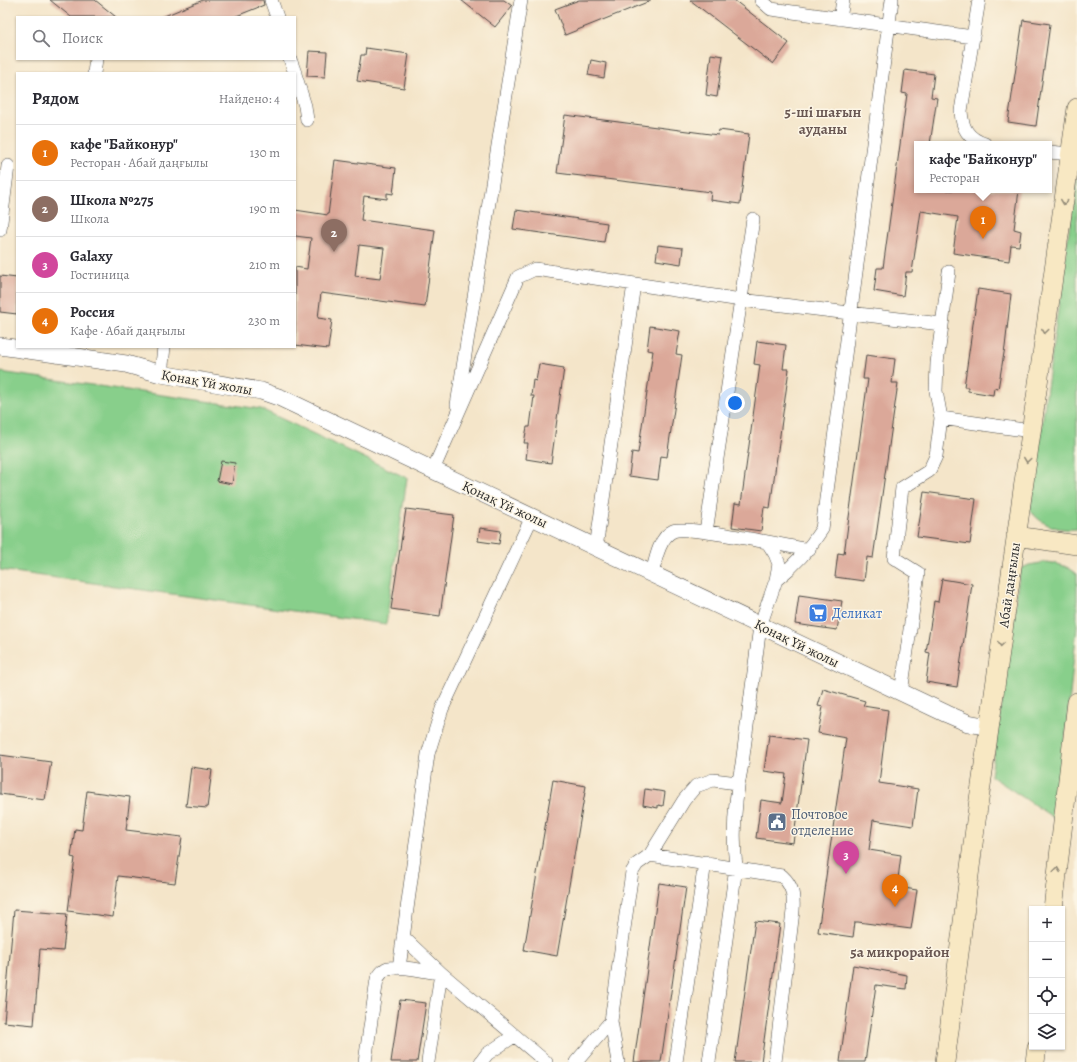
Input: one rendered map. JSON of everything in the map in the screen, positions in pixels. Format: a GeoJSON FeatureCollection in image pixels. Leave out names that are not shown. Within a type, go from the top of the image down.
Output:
{"type":"FeatureCollection","features":[{"type":"Feature","properties":{"kind":"main road","name":"Абай даңғылы"},"geometry":{"type":"LineString","coordinates":[[945,1062],[989,727],[1077,108]]}},
{"type":"Feature","properties":{"kind":"main road"},"geometry":{"type":"LineString","coordinates":[[1016,536],[1077,545]]}},
{"type":"Feature","properties":{"kind":"main road"},"geometry":{"type":"LineString","coordinates":[[1053,906],[1077,702]]}},
{"type":"Feature","properties":{"kind":"main road"},"geometry":{"type":"LineString","coordinates":[[1035,1062],[1037,1050]]}},
{"type":"Feature","properties":{"kind":"street"},"geometry":{"type":"LineString","coordinates":[[271,0],[277,16]]}},
{"type":"Feature","properties":{"kind":"street"},"geometry":{"type":"LineString","coordinates":[[455,418],[460,378],[521,0]]}},
{"type":"Feature","properties":{"kind":"street"},"geometry":{"type":"LineString","coordinates":[[761,0],[771,9],[973,37]]}},
{"type":"Feature","properties":{"kind":"street"},"geometry":{"type":"LineString","coordinates":[[840,19],[843,0]]}},
{"type":"Feature","properties":{"kind":"street"},"geometry":{"type":"LineString","coordinates":[[776,580],[799,561],[809,550],[822,529],[892,0]]}},
{"type":"Feature","properties":{"kind":"street"},"geometry":{"type":"LineString","coordinates":[[976,141],[968,135],[962,125],[961,111],[979,0]]}},
{"type":"Feature","properties":{"kind":"street"},"geometry":{"type":"LineString","coordinates":[[94,72],[96,60]]}},
{"type":"Feature","properties":{"kind":"street"},"geometry":{"type":"LineString","coordinates":[[290,60],[294,72]]}},
{"type":"Feature","properties":{"kind":"street"},"geometry":{"type":"LineString","coordinates":[[296,77],[305,106],[307,120]]}},
{"type":"Feature","properties":{"kind":"street"},"geometry":{"type":"LineString","coordinates":[[1052,152],[1070,154]]}},
{"type":"Feature","properties":{"kind":"street"},"geometry":{"type":"LineString","coordinates":[[0,230],[8,166]]}},
{"type":"Feature","properties":{"kind":"street"},"geometry":{"type":"LineString","coordinates":[[706,532],[753,220]]}},
{"type":"Feature","properties":{"kind":"street"},"geometry":{"type":"LineString","coordinates":[[433,470],[518,278],[535,269],[741,300],[941,324]]}},
{"type":"Feature","properties":{"kind":"street"},"geometry":{"type":"LineString","coordinates":[[901,693],[918,573],[894,558],[902,488],[929,471],[936,456],[941,418],[936,391],[937,364],[941,324],[949,272]]}},
{"type":"Feature","properties":{"kind":"street"},"geometry":{"type":"LineString","coordinates":[[596,548],[634,284]]}},
{"type":"Feature","properties":{"kind":"street","name":"Қонақ Үй жолы"},"geometry":{"type":"LineString","coordinates":[[0,346],[126,364],[161,374],[261,391],[281,398],[901,693],[947,714],[968,722],[989,727]]}},
{"type":"Feature","properties":{"kind":"street"},"geometry":{"type":"LineString","coordinates":[[161,374],[164,348]]}},
{"type":"Feature","properties":{"kind":"street"},"geometry":{"type":"LineString","coordinates":[[941,418],[1031,431]]}},
{"type":"Feature","properties":{"kind":"street"},"geometry":{"type":"LineString","coordinates":[[399,968],[428,754],[432,740],[442,709],[532,517]]}},
{"type":"Feature","properties":{"kind":"street"},"geometry":{"type":"LineString","coordinates":[[652,574],[657,555],[668,534],[676,530],[706,532],[809,550]]}},
{"type":"Feature","properties":{"kind":"street"},"geometry":{"type":"LineString","coordinates":[[709,1062],[736,867],[733,842],[738,784],[742,764],[760,626],[776,580],[779,564],[768,543]]}},
{"type":"Feature","properties":{"kind":"street"},"geometry":{"type":"LineString","coordinates":[[618,1062],[611,1021],[632,872],[637,864],[650,855],[684,800],[696,786],[713,780],[738,784]]}},
{"type":"Feature","properties":{"kind":"street"},"geometry":{"type":"LineString","coordinates":[[650,855],[705,862],[782,876],[791,884],[794,898],[775,1062]]}},
{"type":"Feature","properties":{"kind":"street"},"geometry":{"type":"LineString","coordinates":[[676,1062],[705,862]]}},
{"type":"Feature","properties":{"kind":"street"},"geometry":{"type":"LineString","coordinates":[[403,936],[441,973],[546,1062]]}},
{"type":"Feature","properties":{"kind":"street"},"geometry":{"type":"LineString","coordinates":[[364,1062],[377,979],[382,972],[387,968],[399,968],[441,973]]}},
{"type":"Feature","properties":{"kind":"street"},"geometry":{"type":"LineString","coordinates":[[428,1062],[441,973]]}},
{"type":"Feature","properties":{"kind":"street"},"geometry":{"type":"LineString","coordinates":[[576,1062],[611,1021]]}},
{"type":"Feature","properties":{"kind":"street"},"geometry":{"type":"LineString","coordinates":[[481,1062],[487,1054],[514,1036]]}},
{"type":"Feature","properties":{"kind":"green space"},"geometry":{"type":"Polygon","coordinates":[[[1077,173],[1077,529],[1063,529],[1050,526],[1039,520],[1030,510],[1077,173]]]}},
{"type":"Feature","properties":{"kind":"green space"},"geometry":{"type":"Polygon","coordinates":[[[0,372],[261,409],[407,478],[386,624],[0,570],[0,372]]]}},
{"type":"Feature","properties":{"kind":"green space"},"geometry":{"type":"Polygon","coordinates":[[[1047,562],[1063,566],[1077,574],[1077,627],[1057,820],[991,776],[1020,569],[1029,565],[1047,562]]]}},
{"type":"Feature","properties":{"kind":"building"},"geometry":{"type":"Polygon","coordinates":[[[50,0],[95,0],[115,16],[70,16],[50,0]]]}},
{"type":"Feature","properties":{"kind":"building"},"geometry":{"type":"Polygon","coordinates":[[[203,0],[263,0],[264,5],[236,16],[164,16],[203,0]]]}},
{"type":"Feature","properties":{"kind":"building"},"geometry":{"type":"Polygon","coordinates":[[[461,0],[504,0],[512,6],[495,27],[461,0]]]}},
{"type":"Feature","properties":{"kind":"building"},"geometry":{"type":"Polygon","coordinates":[[[579,0],[650,1],[565,35],[555,9],[579,0]]]}},
{"type":"Feature","properties":{"kind":"building"},"geometry":{"type":"Polygon","coordinates":[[[690,0],[734,0],[789,43],[773,64],[690,0]]]}},
{"type":"Feature","properties":{"kind":"building"},"geometry":{"type":"Polygon","coordinates":[[[1023,20],[1050,24],[1036,126],[1008,122],[1023,20]]]}},
{"type":"Feature","properties":{"kind":"building"},"geometry":{"type":"Polygon","coordinates":[[[366,48],[409,54],[404,88],[357,81],[361,55],[365,55],[366,48]]]}},
{"type":"Feature","properties":{"kind":"building"},"geometry":{"type":"Polygon","coordinates":[[[309,51],[327,52],[325,77],[307,76],[309,51]]]}},
{"type":"Feature","properties":{"kind":"building"},"geometry":{"type":"Polygon","coordinates":[[[711,54],[723,56],[717,97],[706,95],[711,54]]]}},
{"type":"Feature","properties":{"kind":"building"},"geometry":{"type":"Polygon","coordinates":[[[591,60],[606,63],[604,78],[588,75],[591,60]]]}},
{"type":"Feature","properties":{"kind":"building"},"geometry":{"type":"Polygon","coordinates":[[[905,70],[934,74],[931,97],[937,98],[930,141],[914,141],[914,193],[1019,193],[1014,229],[1021,231],[1019,246],[1011,245],[1009,261],[953,253],[958,217],[921,211],[912,272],[906,272],[903,296],[874,291],[877,268],[883,268],[907,94],[902,93],[905,70]]]}},
{"type":"Feature","properties":{"kind":"building"},"geometry":{"type":"Polygon","coordinates":[[[565,115],[718,135],[719,130],[749,134],[740,204],[710,200],[711,192],[557,173],[565,115]]]}},
{"type":"Feature","properties":{"kind":"building"},"geometry":{"type":"Polygon","coordinates":[[[335,160],[396,168],[393,194],[387,193],[387,199],[364,196],[361,220],[435,230],[425,307],[321,293],[318,318],[332,320],[328,349],[296,345],[296,267],[307,269],[311,238],[296,236],[296,210],[328,215],[335,160]],[[359,245],[355,276],[380,279],[384,248],[359,245]]]}},
{"type":"Feature","properties":{"kind":"building"},"geometry":{"type":"Polygon","coordinates":[[[516,210],[607,223],[604,242],[513,229],[516,210]]]}},
{"type":"Feature","properties":{"kind":"building"},"geometry":{"type":"Polygon","coordinates":[[[658,245],[683,248],[681,264],[656,260],[658,245]]]}},
{"type":"Feature","properties":{"kind":"building"},"geometry":{"type":"Polygon","coordinates":[[[0,276],[16,278],[16,314],[0,312],[0,276]]]}},
{"type":"Feature","properties":{"kind":"building"},"geometry":{"type":"Polygon","coordinates":[[[978,289],[1011,294],[1005,347],[998,389],[994,388],[993,395],[968,391],[968,387],[964,387],[978,289]]]}},
{"type":"Feature","properties":{"kind":"building"},"geometry":{"type":"Polygon","coordinates":[[[650,326],[680,331],[676,354],[682,355],[667,457],[661,456],[658,480],[629,476],[632,452],[638,453],[653,351],[647,350],[650,326]]]}},
{"type":"Feature","properties":{"kind":"building"},"geometry":{"type":"Polygon","coordinates":[[[757,341],[786,345],[783,369],[789,369],[770,508],[764,507],[761,531],[732,527],[735,503],[741,504],[760,365],[754,364],[757,341]]]}},
{"type":"Feature","properties":{"kind":"building"},"geometry":{"type":"Polygon","coordinates":[[[866,355],[895,359],[892,383],[898,383],[873,558],[867,557],[864,581],[835,577],[838,553],[844,554],[868,379],[863,379],[866,355]]]}},
{"type":"Feature","properties":{"kind":"building"},"geometry":{"type":"Polygon","coordinates":[[[539,364],[564,368],[551,463],[526,459],[528,443],[524,443],[527,427],[530,427],[534,396],[531,396],[533,380],[536,381],[539,364]]]}},
{"type":"Feature","properties":{"kind":"building"},"geometry":{"type":"Polygon","coordinates":[[[221,461],[235,463],[232,484],[217,481],[221,461]]]}},
{"type":"Feature","properties":{"kind":"building"},"geometry":{"type":"Polygon","coordinates":[[[924,492],[976,499],[970,544],[917,537],[924,492]]]}},
{"type":"Feature","properties":{"kind":"building"},"geometry":{"type":"Polygon","coordinates":[[[406,509],[454,515],[440,616],[391,609],[406,509]]]}},
{"type":"Feature","properties":{"kind":"building"},"geometry":{"type":"Polygon","coordinates":[[[480,528],[501,531],[499,544],[478,541],[480,528]]]}},
{"type":"Feature","properties":{"kind":"building"},"geometry":{"type":"Polygon","coordinates":[[[942,579],[972,584],[957,687],[926,682],[930,653],[926,652],[934,601],[938,602],[942,579]]]}},
{"type":"Feature","properties":{"kind":"building","name":"Деликат"},"geometry":{"type":"Polygon","coordinates":[[[799,595],[842,601],[837,630],[795,624],[799,595]]]}},
{"type":"Feature","properties":{"kind":"building"},"geometry":{"type":"Polygon","coordinates":[[[823,689],[865,701],[863,706],[888,710],[879,783],[918,789],[913,826],[873,820],[869,850],[901,855],[897,887],[917,890],[911,929],[855,922],[853,937],[818,932],[846,738],[818,733],[823,707],[818,706],[823,689]]]}},
{"type":"Feature","properties":{"kind":"building"},"geometry":{"type":"Polygon","coordinates":[[[769,735],[807,740],[793,843],[756,838],[761,800],[782,803],[786,774],[764,771],[769,735]]]}},
{"type":"Feature","properties":{"kind":"building"},"geometry":{"type":"Polygon","coordinates":[[[0,755],[51,762],[45,800],[0,794],[0,755]]]}},
{"type":"Feature","properties":{"kind":"building"},"geometry":{"type":"Polygon","coordinates":[[[191,767],[212,770],[207,808],[186,806],[191,767]]]}},
{"type":"Feature","properties":{"kind":"building"},"geometry":{"type":"Polygon","coordinates":[[[553,780],[586,786],[557,956],[524,950],[553,780]]]}},
{"type":"Feature","properties":{"kind":"building"},"geometry":{"type":"Polygon","coordinates":[[[645,789],[665,792],[663,806],[658,805],[658,808],[643,805],[645,789]]]}},
{"type":"Feature","properties":{"kind":"building"},"geometry":{"type":"Polygon","coordinates":[[[87,791],[130,797],[126,830],[182,837],[175,883],[118,876],[113,917],[68,911],[75,858],[71,857],[75,829],[82,830],[87,791]]]}},
{"type":"Feature","properties":{"kind":"building"},"geometry":{"type":"Polygon","coordinates":[[[659,883],[686,887],[661,1062],[634,1062],[659,883]]]}},
{"type":"Feature","properties":{"kind":"building"},"geometry":{"type":"Polygon","coordinates":[[[14,910],[67,914],[63,951],[40,949],[34,1025],[4,1022],[14,910]]]}},
{"type":"Feature","properties":{"kind":"building"},"geometry":{"type":"Polygon","coordinates":[[[755,921],[780,924],[761,1062],[735,1062],[755,921]]]}},
{"type":"Feature","properties":{"kind":"building"},"geometry":{"type":"Polygon","coordinates":[[[853,965],[907,975],[906,989],[876,985],[865,1062],[840,1062],[853,965]]]}},
{"type":"Feature","properties":{"kind":"building"},"geometry":{"type":"Polygon","coordinates":[[[400,1000],[426,1003],[417,1062],[391,1062],[400,1000]]]}},
{"type":"Feature","properties":{"kind":"place","name":"кафе \"Байконур\""},"geometry":{"type":"Point","coordinates":[983,239]}},
{"type":"Feature","properties":{"kind":"place","name":"Школа №275"},"geometry":{"type":"Point","coordinates":[334,252]}},
{"type":"Feature","properties":{"kind":"place","name":"Деликат"},"geometry":{"type":"Point","coordinates":[818,613]}},
{"type":"Feature","properties":{"kind":"place","name":"Почтовое отделение"},"geometry":{"type":"Point","coordinates":[777,822]}},
{"type":"Feature","properties":{"kind":"place","name":"Galaxy"},"geometry":{"type":"Point","coordinates":[846,874]}},
{"type":"Feature","properties":{"kind":"place","name":"Россия"},"geometry":{"type":"Point","coordinates":[895,907]}},
{"type":"Feature","properties":{"kind":"district","name":"5-ші шағын ауданы"},"geometry":{"type":"Point","coordinates":[823,120]}},
{"type":"Feature","properties":{"kind":"district","name":"5а микрорайон"},"geometry":{"type":"Point","coordinates":[900,952]}}]}
